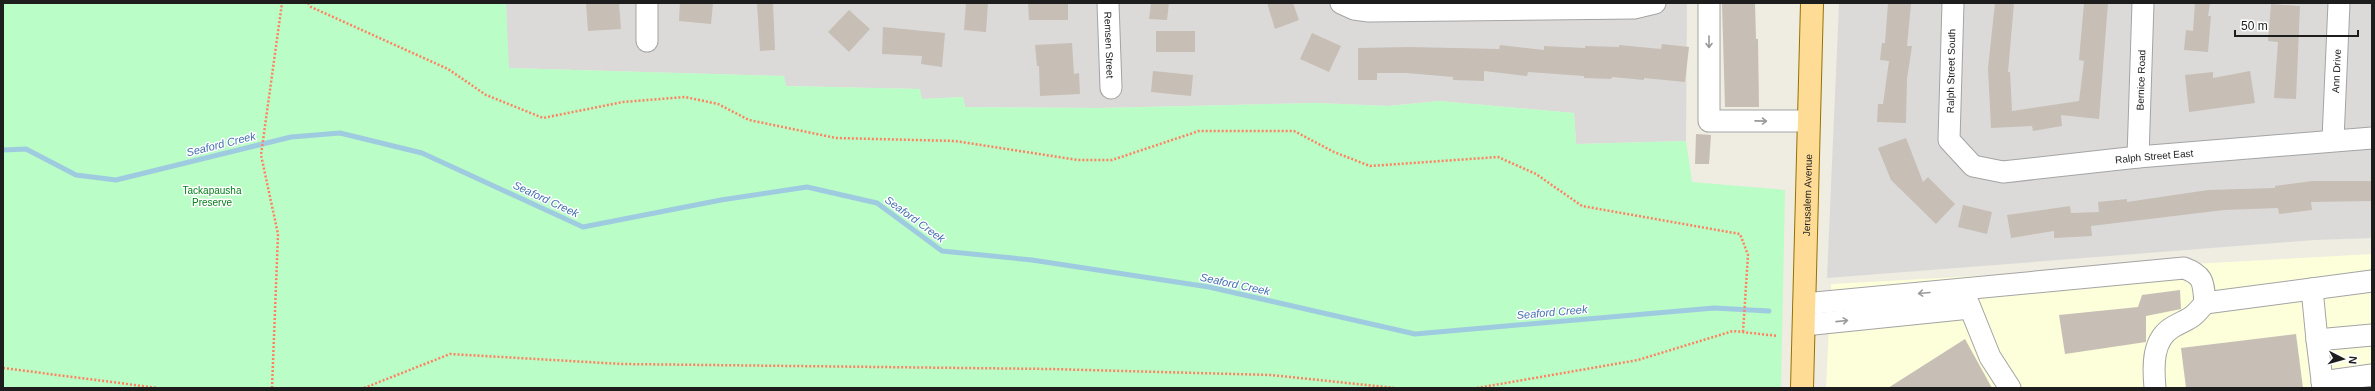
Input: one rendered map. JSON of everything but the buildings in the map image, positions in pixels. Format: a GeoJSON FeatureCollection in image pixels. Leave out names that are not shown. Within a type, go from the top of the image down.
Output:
{"type":"FeatureCollection","features":[{"type":"Feature","properties":{"kind":"main road","name":"Jerusalem Avenue"},"geometry":{"type":"LineString","coordinates":[[1802,388],[1812,3]]}},
{"type":"Feature","properties":{"kind":"street"},"geometry":{"type":"LineString","coordinates":[[647,3],[647,41]]}},
{"type":"Feature","properties":{"kind":"street","name":"Remsen Street"},"geometry":{"type":"LineString","coordinates":[[1108,3],[1111,88]]}},
{"type":"Feature","properties":{"kind":"street"},"geometry":{"type":"LineString","coordinates":[[1341,3],[1354,9],[1368,11],[1481,6],[1634,8],[1655,3]]}},
{"type":"Feature","properties":{"kind":"street"},"geometry":{"type":"LineString","coordinates":[[1709,3],[1709,121],[1809,122]]}},
{"type":"Feature","properties":{"kind":"street","name":"Ralph Street South"},"geometry":{"type":"LineString","coordinates":[[1949,140],[1953,3]]}},
{"type":"Feature","properties":{"kind":"street","name":"Bernice Road"},"geometry":{"type":"LineString","coordinates":[[2138,157],[2143,3]]}},
{"type":"Feature","properties":{"kind":"street","name":"Ann Drive"},"geometry":{"type":"LineString","coordinates":[[2333,139],[2339,3]]}},
{"type":"Feature","properties":{"kind":"street","name":"Ralph Street East"},"geometry":{"type":"LineString","coordinates":[[1949,140],[1973,166],[2003,172],[2138,157],[2333,139],[2372,138]]}},
{"type":"Feature","properties":{"kind":"street"},"geometry":{"type":"LineString","coordinates":[[1804,315],[1967,298],[2184,268],[2195,272],[2203,280],[2205,303],[2193,318],[2173,327],[2160,338],[2154,366],[2155,388]]}},
{"type":"Feature","properties":{"kind":"street"},"geometry":{"type":"LineString","coordinates":[[2205,303],[2372,281]]}},
{"type":"Feature","properties":{"kind":"street"},"geometry":{"type":"LineString","coordinates":[[2312,289],[2322,385],[2372,375]]}},
{"type":"Feature","properties":{"kind":"street"},"geometry":{"type":"LineString","coordinates":[[1967,298],[1990,357],[2010,388]]}},
{"type":"Feature","properties":{"kind":"street"},"geometry":{"type":"LineString","coordinates":[[2317,340],[2372,335]]}},
{"type":"Feature","properties":{"kind":"path"},"geometry":{"type":"LineString","coordinates":[[272,388],[278,234],[261,155],[282,3]]}},
{"type":"Feature","properties":{"kind":"path"},"geometry":{"type":"LineString","coordinates":[[308,3],[311,7],[448,69],[486,95],[543,118],[623,102],[685,96],[718,104],[748,120],[836,138],[955,141],[1078,160],[1112,160],[1199,131],[1294,131],[1334,152],[1370,166],[1498,157],[1536,174],[1582,206],[1740,234],[1748,254],[1743,332]]}},
{"type":"Feature","properties":{"kind":"path"},"geometry":{"type":"LineString","coordinates":[[1477,388],[1638,360],[1732,331],[1778,336]]}},
{"type":"Feature","properties":{"kind":"path"},"geometry":{"type":"LineString","coordinates":[[364,388],[450,354],[622,364],[1050,369],[1271,375],[1395,388]]}},
{"type":"Feature","properties":{"kind":"path"},"geometry":{"type":"LineString","coordinates":[[3,368],[158,388]]}},
{"type":"Feature","properties":{"kind":"shaded area"},"geometry":{"type":"Polygon","coordinates":[[[494,3],[1687,3],[1686,141],[1576,144],[1574,113],[1439,101],[1388,106],[1317,103],[1101,108],[965,107],[963,97],[922,99],[919,89],[786,86],[783,76],[508,68],[506,5],[494,3]]]}},
{"type":"Feature","properties":{"kind":"shaded area"},"geometry":{"type":"Polygon","coordinates":[[[1839,3],[2372,3],[2372,238],[2315,240],[1827,278],[1839,3]]]}},
{"type":"Feature","properties":{"kind":"shaded area"},"geometry":{"type":"Polygon","coordinates":[[[2372,254],[2372,388],[1826,388],[1831,284],[2372,254]]]}},
{"type":"Feature","properties":{"kind":"green space","name":"Tackapausha Preserve"},"geometry":{"type":"Polygon","coordinates":[[[3,3],[506,4],[509,68],[784,76],[786,86],[920,89],[922,99],[963,97],[965,107],[1101,108],[1317,103],[1388,106],[1439,101],[1574,113],[1576,144],[1686,141],[1692,182],[1785,190],[1781,388],[3,388],[3,3]]]}},
{"type":"Feature","properties":{"kind":"waterway","name":"Seaford Creek"},"geometry":{"type":"LineString","coordinates":[[3,150],[26,149],[76,175],[116,180],[291,137],[340,133],[422,153],[583,227],[721,200],[807,187],[877,203],[942,251],[1032,260],[1209,287],[1415,334],[1714,308],[1769,311]]}}]}
